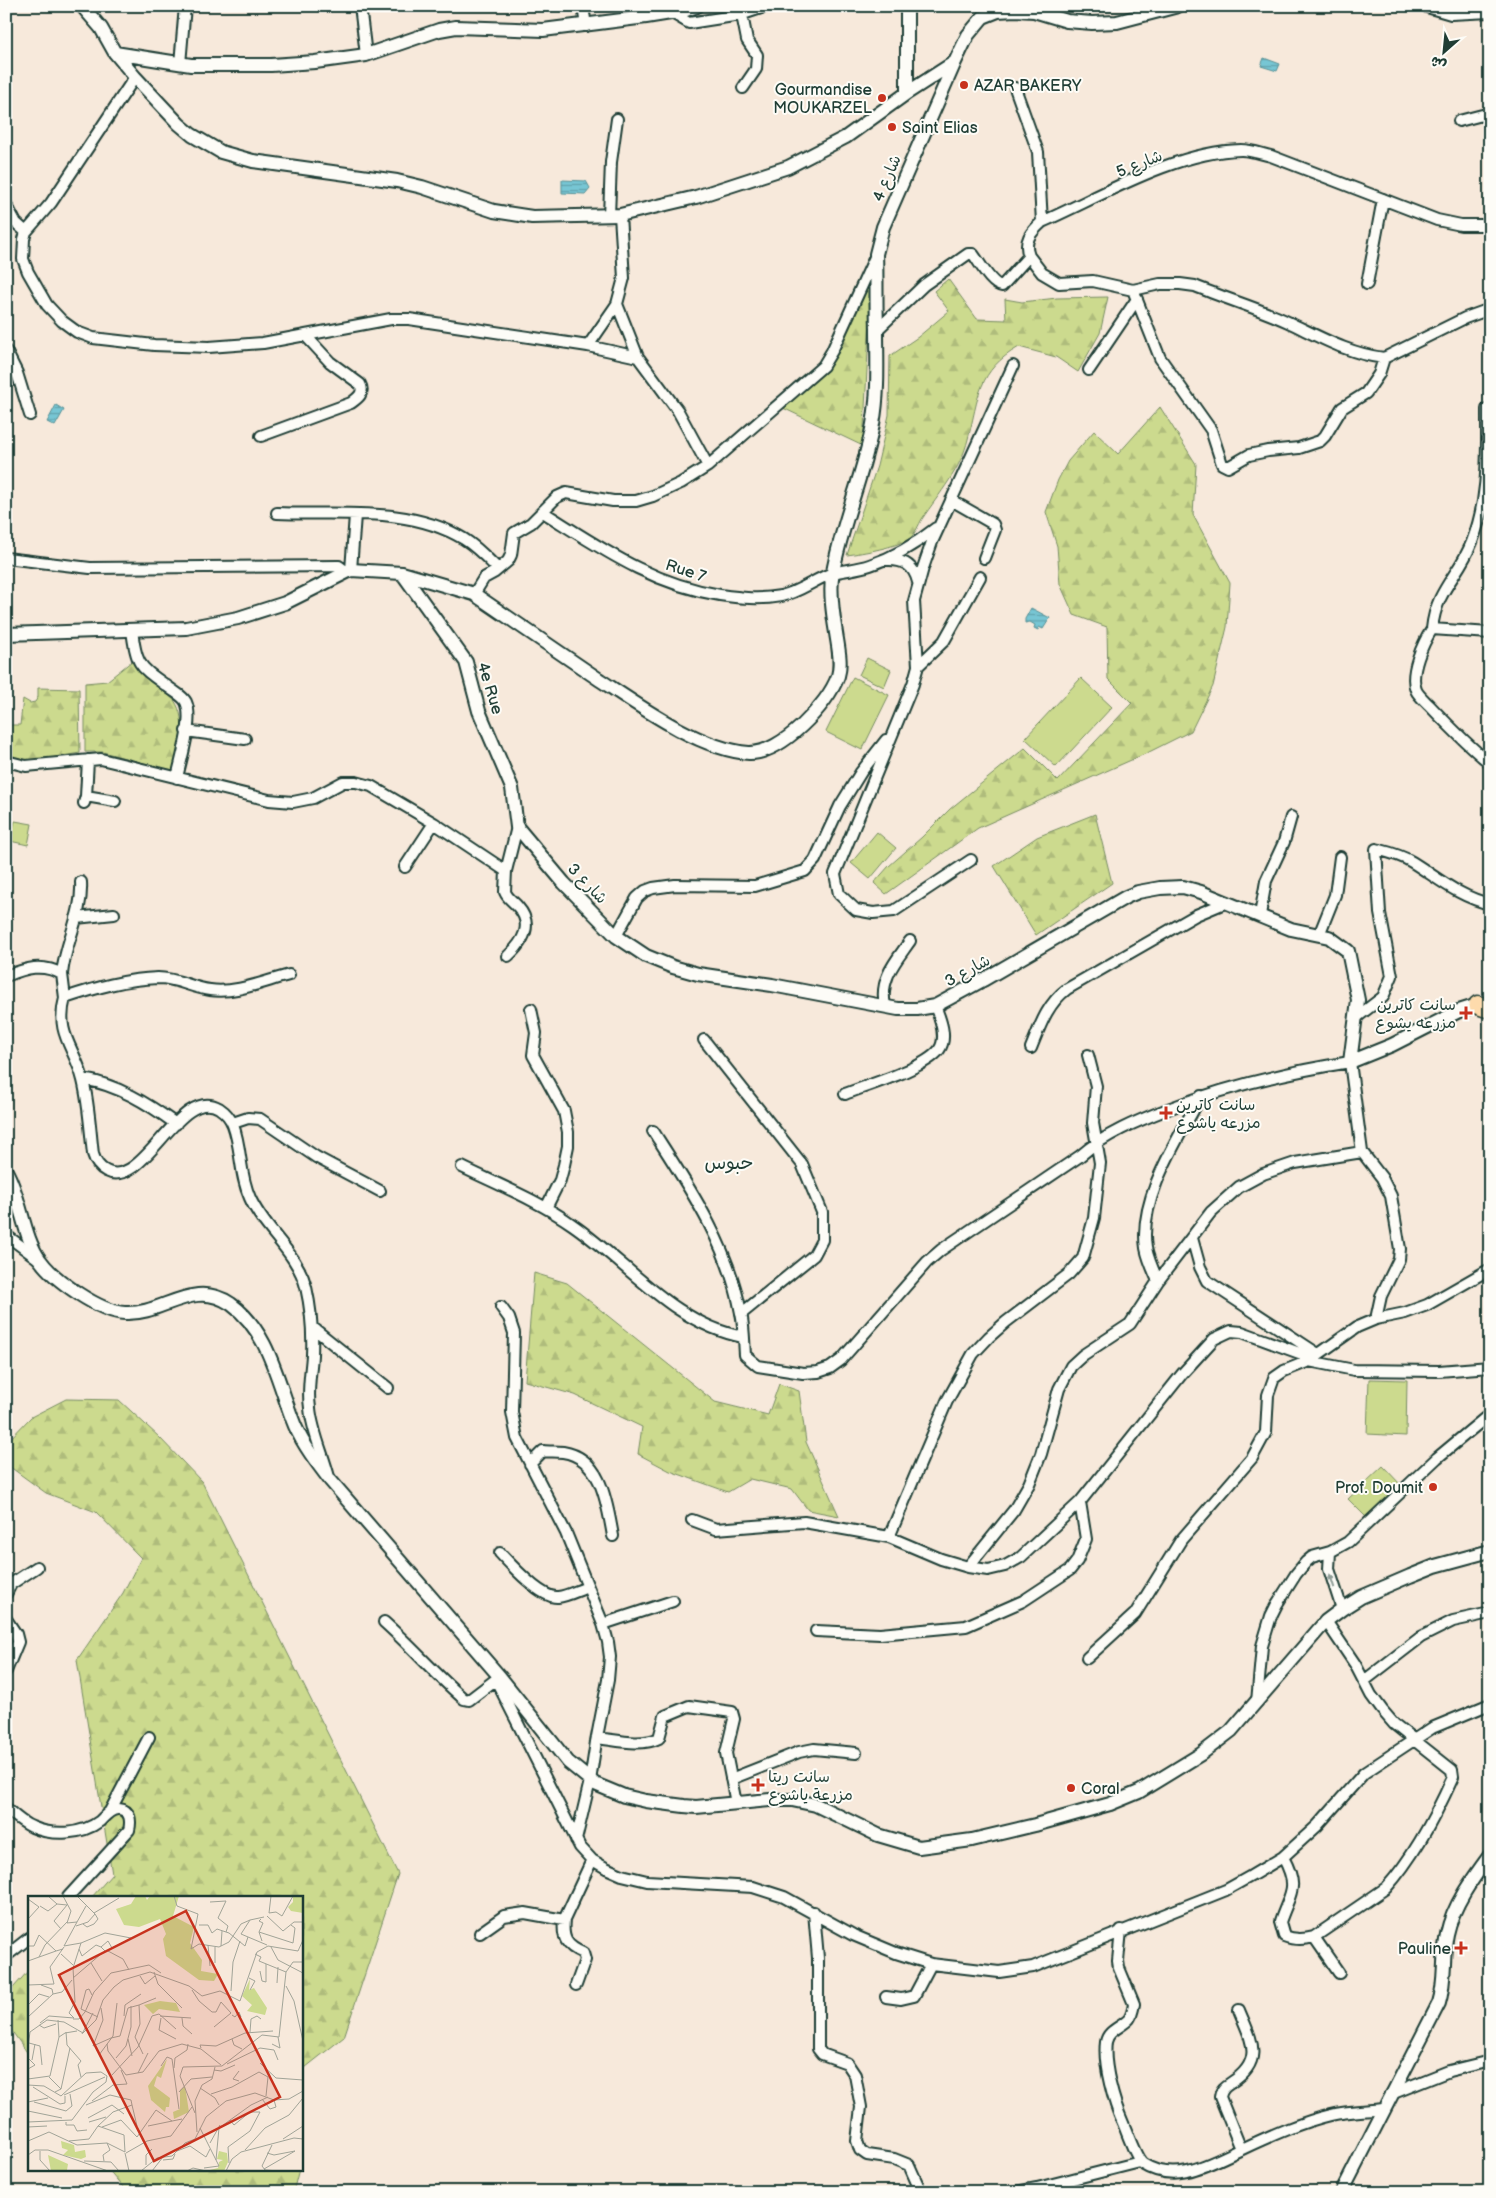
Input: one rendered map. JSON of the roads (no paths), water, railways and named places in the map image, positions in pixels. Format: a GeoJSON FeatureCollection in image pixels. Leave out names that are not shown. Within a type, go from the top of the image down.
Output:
{"type":"FeatureCollection","features":[{"type":"Feature","properties":{"kind":"street"},"geometry":{"type":"LineString","coordinates":[[82,6],[101,28],[115,53],[134,77],[179,124],[192,135],[221,152],[236,157],[397,181],[422,187],[494,211],[532,217],[615,215],[696,197],[788,167],[846,138],[907,93],[955,62]]}},
{"type":"Feature","properties":{"kind":"street"},"geometry":{"type":"LineString","coordinates":[[180,64],[185,6]]}},
{"type":"Feature","properties":{"kind":"street"},"geometry":{"type":"LineString","coordinates":[[360,6],[366,55]]}},
{"type":"Feature","properties":{"kind":"street"},"geometry":{"type":"LineString","coordinates":[[584,6],[586,26]]}},
{"type":"Feature","properties":{"kind":"street"},"geometry":{"type":"LineString","coordinates":[[115,53],[180,64],[271,65],[366,55],[439,30],[456,27],[543,30],[586,26],[672,13],[697,6]]}},
{"type":"Feature","properties":{"kind":"street"},"geometry":{"type":"LineString","coordinates":[[672,13],[689,23],[767,6]]}},
{"type":"Feature","properties":{"kind":"street"},"geometry":{"type":"LineString","coordinates":[[907,6],[907,93]]}},
{"type":"Feature","properties":{"kind":"street","name":"شارع 4"},"geometry":{"type":"LineString","coordinates":[[349,570],[402,573],[474,594],[651,713],[684,732],[724,748],[750,753],[776,746],[791,737],[811,715],[836,682],[839,673],[840,657],[835,629],[832,574],[874,424],[879,350],[876,254],[883,227],[955,62],[974,26],[983,17],[998,11],[1034,12],[1067,21],[1092,23],[1117,22],[1178,6]]}},
{"type":"Feature","properties":{"kind":"street"},"geometry":{"type":"LineString","coordinates":[[1427,6],[1451,13],[1490,11]]}},
{"type":"Feature","properties":{"kind":"street"},"geometry":{"type":"LineString","coordinates":[[738,11],[747,40],[757,55],[758,64],[743,88]]}},
{"type":"Feature","properties":{"kind":"street"},"geometry":{"type":"LineString","coordinates":[[134,77],[51,202],[26,232],[23,253],[28,272],[47,305],[62,321],[85,335],[93,338],[154,345],[209,347],[263,343],[391,319],[408,318],[588,346],[638,357]]}},
{"type":"Feature","properties":{"kind":"street"},"geometry":{"type":"LineString","coordinates":[[1015,88],[1038,152],[1042,222]]}},
{"type":"Feature","properties":{"kind":"street"},"geometry":{"type":"LineString","coordinates":[[1459,121],[1490,113]]}},
{"type":"Feature","properties":{"kind":"street"},"geometry":{"type":"LineString","coordinates":[[588,346],[617,304],[624,278],[615,215],[611,162],[617,119]]}},
{"type":"Feature","properties":{"kind":"street","name":"شارع 5"},"geometry":{"type":"LineString","coordinates":[[1029,256],[1026,245],[1030,233],[1042,222],[1157,169],[1226,151],[1244,150],[1271,156],[1452,224],[1490,225]]}},
{"type":"Feature","properties":{"kind":"street"},"geometry":{"type":"LineString","coordinates":[[1366,284],[1383,199]]}},
{"type":"Feature","properties":{"kind":"street"},"geometry":{"type":"LineString","coordinates":[[6,204],[16,223],[26,232]]}},
{"type":"Feature","properties":{"kind":"street"},"geometry":{"type":"LineString","coordinates":[[474,594],[484,578],[498,569],[511,555],[514,533],[543,512],[557,497],[566,492],[613,501],[636,501],[653,496],[681,483],[708,466],[822,366],[832,350],[876,254]]}},
{"type":"Feature","properties":{"kind":"street"},"geometry":{"type":"LineString","coordinates":[[877,330],[924,285],[968,254],[973,254],[994,282],[1000,286],[1012,277],[1029,256],[1042,273],[1059,283],[1093,281],[1135,295],[1160,358],[1211,430],[1222,464],[1228,468],[1250,456],[1268,451],[1299,448],[1320,441],[1326,436],[1342,408],[1366,393],[1379,374],[1384,358]]}},
{"type":"Feature","properties":{"kind":"street"},"geometry":{"type":"LineString","coordinates":[[1089,370],[1135,295],[1160,284],[1195,286],[1272,316],[1353,352],[1384,358],[1465,318],[1490,309]]}},
{"type":"Feature","properties":{"kind":"street"},"geometry":{"type":"LineString","coordinates":[[617,304],[638,357],[678,411],[708,466]]}},
{"type":"Feature","properties":{"kind":"street"},"geometry":{"type":"LineString","coordinates":[[261,436],[351,404],[360,396],[362,387],[360,384],[330,362],[305,335]]}},
{"type":"Feature","properties":{"kind":"street"},"geometry":{"type":"LineString","coordinates":[[6,350],[17,373],[30,415]]}},
{"type":"Feature","properties":{"kind":"street"},"geometry":{"type":"LineString","coordinates":[[971,860],[894,911],[873,913],[856,910],[839,894],[835,874],[913,684],[918,666],[914,601],[918,582],[939,526],[1013,366]]}},
{"type":"Feature","properties":{"kind":"street"},"geometry":{"type":"LineString","coordinates":[[1487,410],[1487,481],[1478,524],[1468,551],[1438,600],[1432,629],[1423,644],[1419,656],[1416,690],[1461,738],[1490,763]]}},
{"type":"Feature","properties":{"kind":"street"},"geometry":{"type":"LineString","coordinates":[[951,500],[993,524],[995,530],[984,558]]}},
{"type":"Feature","properties":{"kind":"street","name":"Rue 7"},"geometry":{"type":"LineString","coordinates":[[543,512],[622,561],[693,591],[741,598],[782,596],[832,574]]}},
{"type":"Feature","properties":{"kind":"street"},"geometry":{"type":"LineString","coordinates":[[276,513],[383,514],[432,523],[466,540],[498,569]]}},
{"type":"Feature","properties":{"kind":"street"},"geometry":{"type":"LineString","coordinates":[[349,570],[355,515]]}},
{"type":"Feature","properties":{"kind":"street"},"geometry":{"type":"LineString","coordinates":[[832,574],[882,560],[922,540],[939,526]]}},
{"type":"Feature","properties":{"kind":"street"},"geometry":{"type":"LineString","coordinates":[[6,558],[90,568],[340,566],[349,570]]}},
{"type":"Feature","properties":{"kind":"street"},"geometry":{"type":"LineString","coordinates":[[882,560],[904,562],[913,569],[918,582]]}},
{"type":"Feature","properties":{"kind":"street"},"geometry":{"type":"LineString","coordinates":[[6,634],[186,628],[238,618],[285,603],[349,570]]}},
{"type":"Feature","properties":{"kind":"street","name":"4e Rue"},"geometry":{"type":"LineString","coordinates":[[402,573],[466,662],[482,718],[512,788],[518,827]]}},
{"type":"Feature","properties":{"kind":"street"},"geometry":{"type":"LineString","coordinates":[[918,666],[944,641],[980,577]]}},
{"type":"Feature","properties":{"kind":"street"},"geometry":{"type":"LineString","coordinates":[[132,629],[135,654],[143,669],[179,695],[186,703],[188,717],[177,778]]}},
{"type":"Feature","properties":{"kind":"street"},"geometry":{"type":"LineString","coordinates":[[1432,629],[1490,633]]}},
{"type":"Feature","properties":{"kind":"street"},"geometry":{"type":"LineString","coordinates":[[186,731],[245,739]]}},
{"type":"Feature","properties":{"kind":"street"},"geometry":{"type":"LineString","coordinates":[[616,936],[637,898],[645,891],[653,888],[675,885],[755,886],[805,871],[814,860],[840,806],[861,772],[892,734]]}},
{"type":"Feature","properties":{"kind":"street"},"geometry":{"type":"LineString","coordinates":[[6,761],[26,766],[101,759],[269,800],[292,802],[312,798],[343,782],[356,782],[371,786],[434,823],[506,871]]}},
{"type":"Feature","properties":{"kind":"street"},"geometry":{"type":"LineString","coordinates":[[88,760],[85,800],[115,801]]}},
{"type":"Feature","properties":{"kind":"street"},"geometry":{"type":"LineString","coordinates":[[1260,915],[1266,880],[1284,842],[1291,817]]}},
{"type":"Feature","properties":{"kind":"street"},"geometry":{"type":"LineString","coordinates":[[405,867],[434,823]]}},
{"type":"Feature","properties":{"kind":"street"},"geometry":{"type":"LineString","coordinates":[[508,956],[521,943],[526,928],[525,918],[505,892],[506,871],[518,827]]}},
{"type":"Feature","properties":{"kind":"street","name":"شارع 3"},"geometry":{"type":"LineString","coordinates":[[518,827],[564,883],[616,936],[646,956],[673,967],[698,974],[885,1005],[898,1009],[917,1009],[935,1006],[1138,892],[1160,888],[1183,888],[1227,902],[1291,930],[1329,938],[1348,951],[1358,1000],[1350,1062]]}},
{"type":"Feature","properties":{"kind":"street"},"geometry":{"type":"LineString","coordinates":[[1357,1017],[1383,997],[1392,976],[1380,913],[1376,849],[1400,856],[1468,898],[1490,904]]}},
{"type":"Feature","properties":{"kind":"street"},"geometry":{"type":"LineString","coordinates":[[1319,935],[1335,894],[1340,857]]}},
{"type":"Feature","properties":{"kind":"street"},"geometry":{"type":"LineString","coordinates":[[80,882],[81,903],[66,947],[62,974],[65,998],[61,1018],[62,1027],[83,1079],[88,1102],[95,1162],[102,1169],[110,1173],[115,1174],[130,1170],[189,1112],[209,1104],[226,1112],[233,1123],[242,1177],[250,1198],[263,1222],[296,1262],[306,1285],[312,1327],[310,1408],[330,1480]]}},
{"type":"Feature","properties":{"kind":"street"},"geometry":{"type":"LineString","coordinates":[[1032,1048],[1048,1009],[1058,996],[1067,989],[1196,915],[1227,902]]}},
{"type":"Feature","properties":{"kind":"street"},"geometry":{"type":"LineString","coordinates":[[76,918],[114,914]]}},
{"type":"Feature","properties":{"kind":"street"},"geometry":{"type":"LineString","coordinates":[[885,1005],[882,992],[889,972],[910,941]]}},
{"type":"Feature","properties":{"kind":"street"},"geometry":{"type":"LineString","coordinates":[[6,976],[37,966],[48,967],[62,974]]}},
{"type":"Feature","properties":{"kind":"street"},"geometry":{"type":"LineString","coordinates":[[65,998],[101,986],[157,978],[183,981],[210,990],[224,990],[289,974]]}},
{"type":"Feature","properties":{"kind":"street"},"geometry":{"type":"LineString","coordinates":[[845,1094],[922,1064],[939,1050],[943,1041],[943,1034],[935,1006]]}},
{"type":"Feature","properties":{"kind":"street"},"geometry":{"type":"LineString","coordinates":[[653,1132],[696,1198],[712,1231],[733,1283],[741,1314],[745,1355],[758,1366],[803,1373],[818,1372],[830,1368],[841,1360],[927,1262],[940,1250],[1080,1156],[1096,1142],[1146,1117],[1201,1096],[1288,1072],[1350,1062],[1392,1045],[1459,1011],[1486,1006]]}},
{"type":"Feature","properties":{"kind":"street"},"geometry":{"type":"LineString","coordinates":[[531,1009],[536,1033],[533,1055],[564,1111],[568,1132],[568,1146],[560,1180],[546,1208]]}},
{"type":"Feature","properties":{"kind":"street"},"geometry":{"type":"LineString","coordinates":[[704,1040],[802,1164],[822,1212],[822,1240],[814,1255],[741,1314]]}},
{"type":"Feature","properties":{"kind":"street"},"geometry":{"type":"LineString","coordinates":[[888,1537],[947,1401],[974,1354],[1006,1322],[1070,1274],[1083,1258],[1094,1218],[1100,1155],[1093,1123],[1096,1086],[1088,1055]]}},
{"type":"Feature","properties":{"kind":"street"},"geometry":{"type":"LineString","coordinates":[[1350,1062],[1362,1152],[1382,1178],[1391,1196],[1400,1249],[1397,1262],[1381,1296],[1376,1319]]}},
{"type":"Feature","properties":{"kind":"street"},"geometry":{"type":"LineString","coordinates":[[83,1079],[113,1086],[130,1094],[176,1124]]}},
{"type":"Feature","properties":{"kind":"street"},"geometry":{"type":"LineString","coordinates":[[1158,1280],[1146,1248],[1145,1231],[1149,1204],[1164,1168],[1201,1096]]}},
{"type":"Feature","properties":{"kind":"street"},"geometry":{"type":"LineString","coordinates":[[233,1123],[248,1118],[260,1119],[316,1157],[380,1191]]}},
{"type":"Feature","properties":{"kind":"street"},"geometry":{"type":"LineString","coordinates":[[968,1567],[1014,1510],[1032,1478],[1041,1454],[1059,1389],[1071,1366],[1083,1355],[1130,1324],[1158,1280],[1211,1212],[1228,1196],[1263,1174],[1295,1163],[1362,1152]]}},
{"type":"Feature","properties":{"kind":"street"},"geometry":{"type":"LineString","coordinates":[[462,1167],[546,1208],[590,1237],[625,1268],[705,1326],[743,1337]]}},
{"type":"Feature","properties":{"kind":"street"},"geometry":{"type":"LineString","coordinates":[[6,1171],[39,1260]]}},
{"type":"Feature","properties":{"kind":"street"},"geometry":{"type":"LineString","coordinates":[[6,1225],[11,1237],[39,1260],[58,1279],[88,1299],[124,1313],[137,1312],[197,1294],[211,1295],[230,1304],[252,1324],[267,1350],[296,1428],[307,1449],[330,1480],[568,1762],[590,1781],[606,1790],[646,1801],[696,1807],[770,1800],[792,1800],[816,1806],[878,1835],[919,1847],[972,1840],[1110,1804],[1139,1792],[1194,1758],[1231,1731],[1326,1621],[1342,1609],[1361,1597],[1435,1566],[1490,1551]]}},
{"type":"Feature","properties":{"kind":"street"},"geometry":{"type":"LineString","coordinates":[[1192,1238],[1200,1267],[1207,1281],[1313,1357]]}},
{"type":"Feature","properties":{"kind":"street"},"geometry":{"type":"LineString","coordinates":[[1087,1658],[1135,1614],[1180,1540],[1252,1458],[1266,1432],[1268,1395],[1274,1378],[1313,1357],[1347,1332],[1376,1319],[1405,1313],[1427,1305],[1490,1269]]}},
{"type":"Feature","properties":{"kind":"street"},"geometry":{"type":"LineString","coordinates":[[502,1308],[509,1318],[514,1333],[513,1425],[517,1438],[566,1534],[603,1624],[610,1657],[608,1680],[590,1781],[576,1840]]}},
{"type":"Feature","properties":{"kind":"street"},"geometry":{"type":"LineString","coordinates":[[312,1327],[388,1388]]}},
{"type":"Feature","properties":{"kind":"street"},"geometry":{"type":"LineString","coordinates":[[692,1520],[716,1529],[804,1522],[888,1537],[941,1559],[968,1567],[988,1570],[1006,1566],[1021,1557],[1080,1502],[1182,1374],[1220,1336],[1231,1331],[1242,1332],[1354,1370],[1438,1371],[1490,1367]]}},
{"type":"Feature","properties":{"kind":"street"},"geometry":{"type":"LineString","coordinates":[[1257,1703],[1262,1646],[1270,1616],[1296,1574],[1312,1557],[1330,1552],[1348,1542],[1362,1531],[1437,1458],[1490,1414]]}},
{"type":"Feature","properties":{"kind":"street"},"geometry":{"type":"LineString","coordinates":[[530,1464],[543,1451],[564,1452],[589,1464],[598,1478],[604,1493],[613,1536]]}},
{"type":"Feature","properties":{"kind":"street"},"geometry":{"type":"LineString","coordinates":[[816,1632],[880,1634],[966,1626],[1023,1601],[1070,1570],[1077,1561],[1086,1539],[1080,1502]]}},
{"type":"Feature","properties":{"kind":"street"},"geometry":{"type":"LineString","coordinates":[[1330,1552],[1329,1569],[1342,1609]]}},
{"type":"Feature","properties":{"kind":"street"},"geometry":{"type":"LineString","coordinates":[[500,1553],[515,1569],[546,1595],[557,1598],[588,1587]]}},
{"type":"Feature","properties":{"kind":"street"},"geometry":{"type":"LineString","coordinates":[[6,1594],[11,1584],[37,1567]]}},
{"type":"Feature","properties":{"kind":"street"},"geometry":{"type":"LineString","coordinates":[[603,1624],[673,1601]]}},
{"type":"Feature","properties":{"kind":"street"},"geometry":{"type":"LineString","coordinates":[[1364,1681],[1421,1637],[1453,1621],[1490,1614]]}},
{"type":"Feature","properties":{"kind":"street"},"geometry":{"type":"LineString","coordinates":[[6,1619],[16,1634],[18,1642],[6,1671]]}},
{"type":"Feature","properties":{"kind":"street"},"geometry":{"type":"LineString","coordinates":[[1283,1857],[1293,1878],[1293,1888],[1280,1922],[1280,1928],[1284,1936],[1288,1938],[1305,1940],[1314,1938],[1389,1884],[1425,1832],[1453,1777],[1452,1770],[1394,1724],[1382,1710],[1326,1621]]}},
{"type":"Feature","properties":{"kind":"street"},"geometry":{"type":"LineString","coordinates":[[384,1622],[405,1641],[436,1675],[464,1699],[469,1700],[498,1678]]}},
{"type":"Feature","properties":{"kind":"street"},"geometry":{"type":"LineString","coordinates":[[498,1678],[576,1840],[592,1860],[622,1875],[647,1881],[753,1887],[784,1897],[853,1935],[896,1953],[931,1964],[999,1972],[1033,1967],[1121,1930],[1226,1890],[1283,1857],[1317,1826],[1364,1773],[1432,1728],[1490,1704]]}},
{"type":"Feature","properties":{"kind":"street"},"geometry":{"type":"LineString","coordinates":[[597,1738],[640,1742],[655,1740],[658,1738],[665,1716],[689,1706],[732,1712],[734,1719],[726,1753],[736,1803]]}},
{"type":"Feature","properties":{"kind":"street"},"geometry":{"type":"LineString","coordinates":[[6,1808],[32,1827],[56,1833],[72,1832],[91,1826],[110,1811],[149,1737]]}},
{"type":"Feature","properties":{"kind":"street"},"geometry":{"type":"LineString","coordinates":[[731,1779],[799,1752],[814,1749],[856,1753]]}},
{"type":"Feature","properties":{"kind":"street"},"geometry":{"type":"LineString","coordinates":[[69,1896],[130,1830],[132,1821],[128,1813],[119,1809],[110,1811]]}},
{"type":"Feature","properties":{"kind":"street"},"geometry":{"type":"LineString","coordinates":[[1342,2192],[1383,2109],[1439,2004],[1443,1991],[1447,1935],[1451,1922],[1458,1906],[1490,1854]]}},
{"type":"Feature","properties":{"kind":"street"},"geometry":{"type":"LineString","coordinates":[[576,1985],[585,1960],[584,1953],[572,1948],[562,1933],[564,1920],[592,1860]]}},
{"type":"Feature","properties":{"kind":"street"},"geometry":{"type":"LineString","coordinates":[[814,1912],[818,1958],[818,2049],[822,2054],[847,2063],[854,2075],[860,2107],[857,2141],[860,2150],[867,2155],[894,2159],[908,2165],[921,2192]]}},
{"type":"Feature","properties":{"kind":"street"},"geometry":{"type":"LineString","coordinates":[[480,1933],[504,1916],[525,1913],[564,1920]]}},
{"type":"Feature","properties":{"kind":"street"},"geometry":{"type":"LineString","coordinates":[[1121,1930],[1119,1968],[1134,2004],[1129,2019],[1110,2033],[1106,2040],[1106,2052],[1109,2076],[1119,2114],[1140,2162]]}},
{"type":"Feature","properties":{"kind":"street"},"geometry":{"type":"LineString","coordinates":[[1314,1938],[1339,1973]]}},
{"type":"Feature","properties":{"kind":"street"},"geometry":{"type":"LineString","coordinates":[[6,1956],[28,1939]]}},
{"type":"Feature","properties":{"kind":"street"},"geometry":{"type":"LineString","coordinates":[[886,1997],[901,1999],[914,1996],[931,1964]]}},
{"type":"Feature","properties":{"kind":"street"},"geometry":{"type":"LineString","coordinates":[[1239,2010],[1252,2044],[1252,2061],[1239,2077],[1222,2089],[1220,2097],[1241,2149]]}},
{"type":"Feature","properties":{"kind":"street"},"geometry":{"type":"LineString","coordinates":[[1391,2094],[1449,2071],[1490,2062]]}},
{"type":"Feature","properties":{"kind":"street"},"geometry":{"type":"LineString","coordinates":[[1016,2192],[1140,2162],[1159,2171],[1181,2172],[1211,2165],[1241,2149],[1331,2115],[1383,2109]]}},
{"type":"Feature","properties":{"kind":"water"},"geometry":{"type":"Polygon","coordinates":[[[1264,58],[1280,64],[1277,71],[1261,66],[1264,58]]]}},
{"type":"Feature","properties":{"kind":"water"},"geometry":{"type":"Polygon","coordinates":[[[562,180],[586,181],[590,188],[585,194],[562,193],[562,180]]]}},
{"type":"Feature","properties":{"kind":"water"},"geometry":{"type":"Polygon","coordinates":[[[56,405],[64,410],[55,426],[47,422],[56,405]]]}},
{"type":"Feature","properties":{"kind":"water"},"geometry":{"type":"Polygon","coordinates":[[[1031,608],[1050,618],[1043,629],[1039,627],[1038,630],[1034,628],[1035,625],[1030,622],[1025,623],[1031,608]]]}},
{"type":"Feature","properties":{"kind":"place","name":"AZAR BAKERY"},"geometry":{"type":"Point","coordinates":[964,85]}},
{"type":"Feature","properties":{"kind":"place","name":"Gourmandise MOUKARZEL"},"geometry":{"type":"Point","coordinates":[882,98]}},
{"type":"Feature","properties":{"kind":"place","name":"Saint Elias"},"geometry":{"type":"Point","coordinates":[892,127]}},
{"type":"Feature","properties":{"kind":"place","name":"سانت كاترين مزرعه يشوع"},"geometry":{"type":"Point","coordinates":[1466,1013]}},
{"type":"Feature","properties":{"kind":"place","name":"سانت كاترين مزرعه ياشوع"},"geometry":{"type":"Point","coordinates":[1166,1113]}},
{"type":"Feature","properties":{"kind":"place","name":"Prof. Doumit"},"geometry":{"type":"Point","coordinates":[1433,1487]}},
{"type":"Feature","properties":{"kind":"place","name":"سانت ريتا مزرعة ياشوع"},"geometry":{"type":"Point","coordinates":[758,1785]}},
{"type":"Feature","properties":{"kind":"place","name":"Coral"},"geometry":{"type":"Point","coordinates":[1071,1788]}},
{"type":"Feature","properties":{"kind":"place","name":"Pauline"},"geometry":{"type":"Point","coordinates":[1461,1948]}},
{"type":"Feature","properties":{"kind":"district","name":"حبوس"},"geometry":{"type":"Point","coordinates":[729,1162]}}]}
